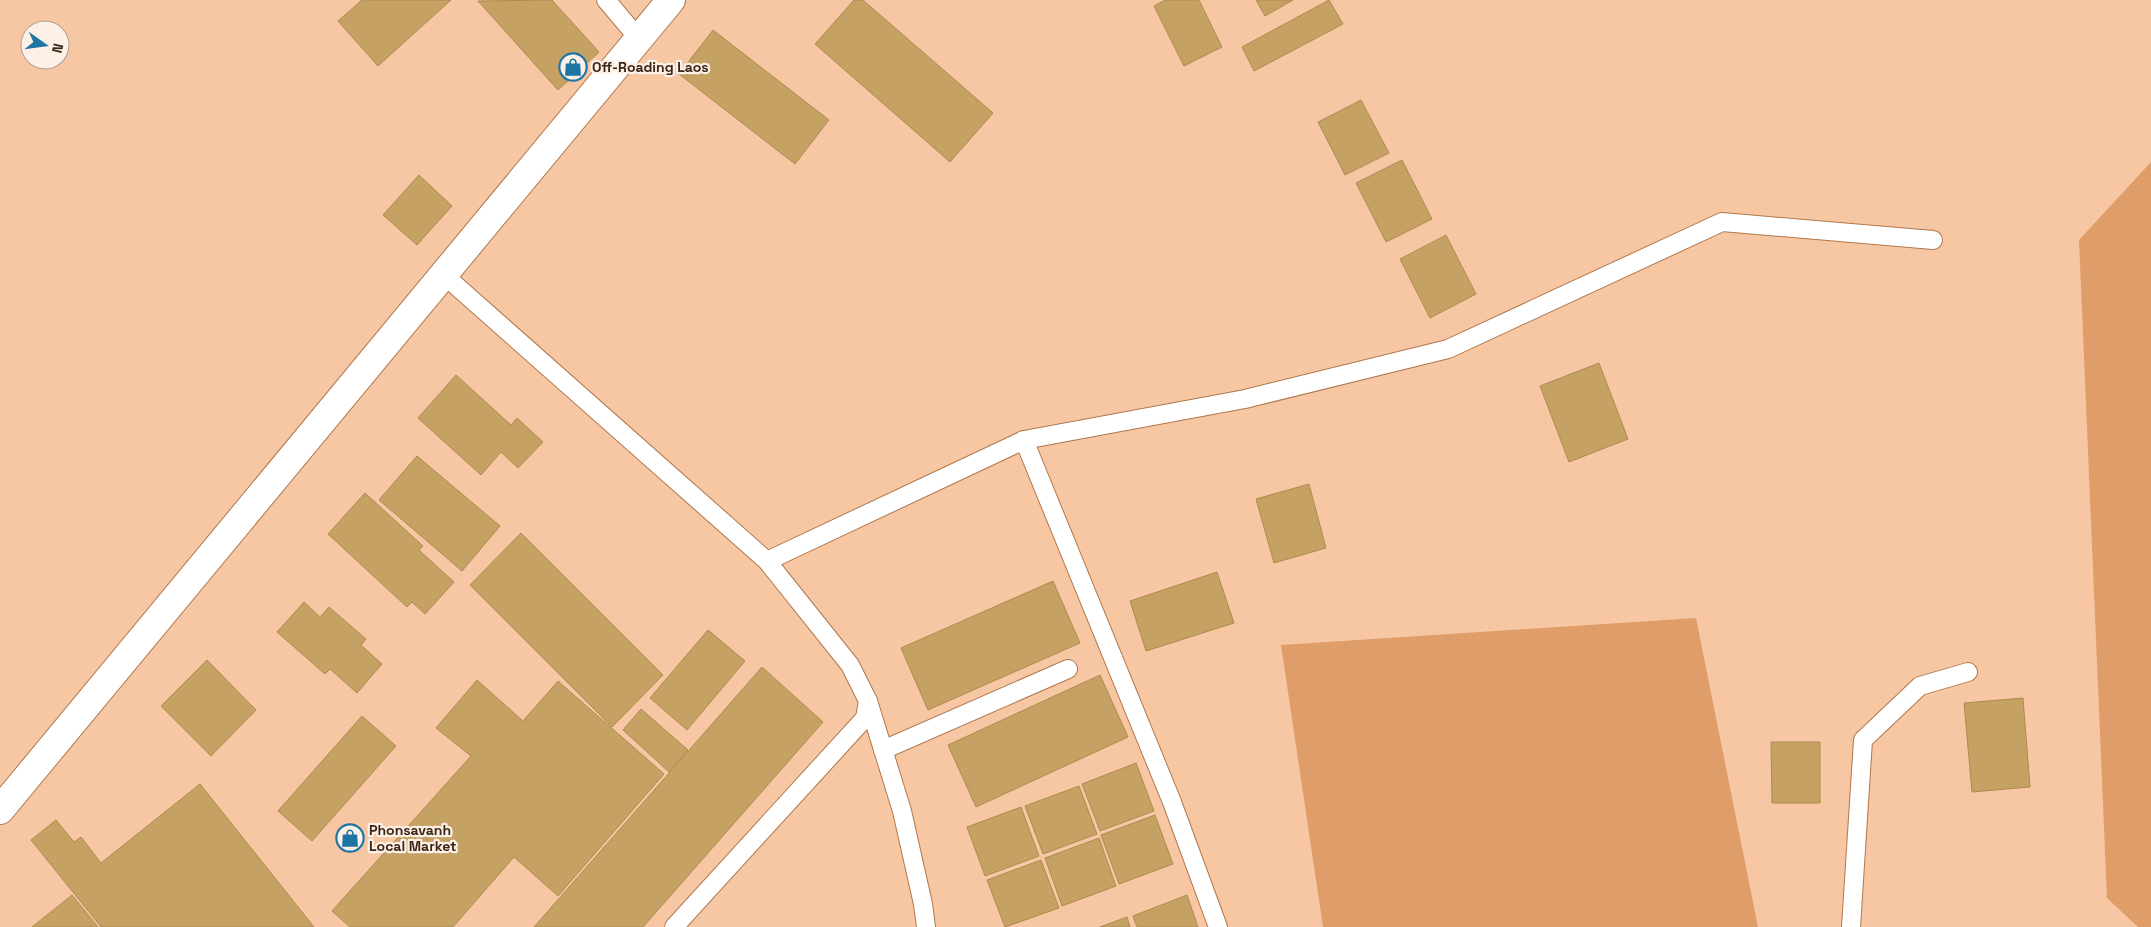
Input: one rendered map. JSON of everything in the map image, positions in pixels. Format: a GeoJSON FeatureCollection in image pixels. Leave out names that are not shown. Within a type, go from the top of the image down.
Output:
{"type":"FeatureCollection","features":[{"type":"Feature","properties":{"kind":"street"},"geometry":{"type":"LineString","coordinates":[[0,810],[671,0]]}},
{"type":"Feature","properties":{"kind":"lane"},"geometry":{"type":"LineString","coordinates":[[606,0],[639,39]]}},
{"type":"Feature","properties":{"kind":"lane"},"geometry":{"type":"LineString","coordinates":[[766,561],[1024,440],[1245,399],[1448,349],[1722,222],[1933,240]]}},
{"type":"Feature","properties":{"kind":"lane"},"geometry":{"type":"LineString","coordinates":[[444,275],[766,561],[850,665],[868,701],[902,811],[923,904],[926,927]]}},
{"type":"Feature","properties":{"kind":"lane"},"geometry":{"type":"LineString","coordinates":[[1024,440],[1172,802],[1218,927]]}},
{"type":"Feature","properties":{"kind":"lane"},"geometry":{"type":"LineString","coordinates":[[883,750],[1068,669]]}},
{"type":"Feature","properties":{"kind":"lane"},"geometry":{"type":"LineString","coordinates":[[1851,927],[1863,740],[1920,686],[1968,672]]}},
{"type":"Feature","properties":{"kind":"lane"},"geometry":{"type":"LineString","coordinates":[[674,927],[865,718],[868,701]]}},
{"type":"Feature","properties":{"kind":"shaded area"},"geometry":{"type":"Polygon","coordinates":[[[2151,162],[2151,927],[2138,927],[2107,898],[2079,240],[2151,162]]]}},
{"type":"Feature","properties":{"kind":"shaded area"},"geometry":{"type":"Polygon","coordinates":[[[1696,618],[1758,927],[1323,927],[1281,645],[1696,618]]]}},
{"type":"Feature","properties":{"kind":"building"},"geometry":{"type":"Polygon","coordinates":[[[362,0],[451,0],[378,66],[338,21],[362,0]]]}},
{"type":"Feature","properties":{"kind":"building"},"geometry":{"type":"Polygon","coordinates":[[[552,0],[599,52],[558,90],[478,1],[552,0]]]}},
{"type":"Feature","properties":{"kind":"building"},"geometry":{"type":"Polygon","coordinates":[[[854,0],[863,0],[993,113],[950,162],[815,44],[854,0]]]}},
{"type":"Feature","properties":{"kind":"building"},"geometry":{"type":"Polygon","coordinates":[[[1165,0],[1199,0],[1222,47],[1184,66],[1154,6],[1165,0]]]}},
{"type":"Feature","properties":{"kind":"building"},"geometry":{"type":"Polygon","coordinates":[[[1256,0],[1293,0],[1265,16],[1256,0]]]}},
{"type":"Feature","properties":{"kind":"building"},"geometry":{"type":"Polygon","coordinates":[[[1329,0],[1343,24],[1254,71],[1242,47],[1329,0]]]}},
{"type":"Feature","properties":{"kind":"building"},"geometry":{"type":"Polygon","coordinates":[[[713,30],[829,120],[795,164],[679,74],[713,30]]]}},
{"type":"Feature","properties":{"kind":"building"},"geometry":{"type":"Polygon","coordinates":[[[1361,100],[1389,153],[1345,175],[1318,122],[1361,100]]]}},
{"type":"Feature","properties":{"kind":"building"},"geometry":{"type":"Polygon","coordinates":[[[1402,160],[1432,219],[1386,242],[1356,183],[1402,160]]]}},
{"type":"Feature","properties":{"kind":"building"},"geometry":{"type":"Polygon","coordinates":[[[419,175],[452,206],[417,245],[383,215],[419,175]]]}},
{"type":"Feature","properties":{"kind":"building"},"geometry":{"type":"Polygon","coordinates":[[[1446,235],[1476,294],[1430,318],[1400,259],[1446,235]]]}},
{"type":"Feature","properties":{"kind":"building"},"geometry":{"type":"Polygon","coordinates":[[[1599,363],[1628,439],[1569,462],[1540,386],[1599,363]]]}},
{"type":"Feature","properties":{"kind":"building"},"geometry":{"type":"Polygon","coordinates":[[[456,375],[511,425],[517,418],[543,442],[518,468],[501,452],[481,475],[418,418],[456,375]]]}},
{"type":"Feature","properties":{"kind":"building"},"geometry":{"type":"Polygon","coordinates":[[[417,456],[500,526],[462,571],[379,500],[417,456]]]}},
{"type":"Feature","properties":{"kind":"building"},"geometry":{"type":"Polygon","coordinates":[[[1309,484],[1326,548],[1274,563],[1256,499],[1309,484]]]}},
{"type":"Feature","properties":{"kind":"building"},"geometry":{"type":"Polygon","coordinates":[[[365,493],[423,546],[419,550],[454,582],[425,614],[412,602],[407,607],[328,534],[365,493]]]}},
{"type":"Feature","properties":{"kind":"building"},"geometry":{"type":"Polygon","coordinates":[[[521,533],[663,675],[612,727],[470,585],[521,533]]]}},
{"type":"Feature","properties":{"kind":"building"},"geometry":{"type":"Polygon","coordinates":[[[1217,572],[1234,623],[1146,651],[1130,601],[1217,572]]]}},
{"type":"Feature","properties":{"kind":"building"},"geometry":{"type":"Polygon","coordinates":[[[1053,581],[1080,643],[928,710],[901,648],[1053,581]]]}},
{"type":"Feature","properties":{"kind":"building"},"geometry":{"type":"Polygon","coordinates":[[[304,602],[320,617],[329,607],[366,639],[361,645],[382,664],[357,693],[330,669],[325,674],[277,632],[304,602]]]}},
{"type":"Feature","properties":{"kind":"building"},"geometry":{"type":"Polygon","coordinates":[[[708,630],[745,661],[687,730],[650,698],[708,630]]]}},
{"type":"Feature","properties":{"kind":"building"},"geometry":{"type":"Polygon","coordinates":[[[207,660],[256,710],[211,756],[161,706],[207,660]]]}},
{"type":"Feature","properties":{"kind":"building"},"geometry":{"type":"Polygon","coordinates":[[[762,667],[823,722],[643,927],[534,927],[762,667]]]}},
{"type":"Feature","properties":{"kind":"building"},"geometry":{"type":"Polygon","coordinates":[[[1100,675],[1128,737],[976,807],[948,745],[1100,675]]]}},
{"type":"Feature","properties":{"kind":"building"},"geometry":{"type":"Polygon","coordinates":[[[477,680],[523,721],[558,681],[664,774],[558,896],[514,857],[453,927],[350,927],[332,911],[471,756],[436,728],[477,680]]]}},
{"type":"Feature","properties":{"kind":"building"},"geometry":{"type":"Polygon","coordinates":[[[2023,698],[2030,787],[1972,792],[1964,703],[2023,698]]]}},
{"type":"Feature","properties":{"kind":"building"},"geometry":{"type":"Polygon","coordinates":[[[641,709],[688,750],[669,772],[623,730],[641,709]]]}},
{"type":"Feature","properties":{"kind":"building"},"geometry":{"type":"Polygon","coordinates":[[[362,716],[396,746],[312,841],[278,811],[362,716]]]}},
{"type":"Feature","properties":{"kind":"building"},"geometry":{"type":"Polygon","coordinates":[[[1771,742],[1820,742],[1820,803],[1772,803],[1771,742]]]}},
{"type":"Feature","properties":{"kind":"building"},"geometry":{"type":"Polygon","coordinates":[[[1136,763],[1154,811],[1100,831],[1082,784],[1136,763]]]}},
{"type":"Feature","properties":{"kind":"building"},"geometry":{"type":"Polygon","coordinates":[[[200,784],[314,927],[101,927],[31,840],[56,820],[74,842],[81,837],[101,863],[200,784]]]}},
{"type":"Feature","properties":{"kind":"building"},"geometry":{"type":"Polygon","coordinates":[[[1079,786],[1097,834],[1043,854],[1025,806],[1079,786]]]}},
{"type":"Feature","properties":{"kind":"building"},"geometry":{"type":"Polygon","coordinates":[[[1021,807],[1039,856],[985,876],[967,827],[1021,807]]]}},
{"type":"Feature","properties":{"kind":"building"},"geometry":{"type":"Polygon","coordinates":[[[1155,815],[1173,864],[1119,884],[1101,835],[1155,815]]]}},
{"type":"Feature","properties":{"kind":"building"},"geometry":{"type":"Polygon","coordinates":[[[1099,838],[1116,886],[1062,906],[1045,858],[1099,838]]]}},
{"type":"Feature","properties":{"kind":"building"},"geometry":{"type":"Polygon","coordinates":[[[1041,860],[1059,908],[1005,927],[987,880],[1041,860]]]}},
{"type":"Feature","properties":{"kind":"building"},"geometry":{"type":"Polygon","coordinates":[[[72,895],[98,927],[32,927],[72,895]]]}},
{"type":"Feature","properties":{"kind":"building"},"geometry":{"type":"Polygon","coordinates":[[[1187,895],[1198,927],[1137,927],[1133,916],[1187,895]]]}},
{"type":"Feature","properties":{"kind":"building"},"geometry":{"type":"Polygon","coordinates":[[[1127,917],[1130,927],[1100,927],[1127,917]]]}},
{"type":"Feature","properties":{"kind":"place","name":"Off-Roading Laos"},"geometry":{"type":"Point","coordinates":[573,67]}},
{"type":"Feature","properties":{"kind":"place","name":"Phonsavanh Local Market"},"geometry":{"type":"Point","coordinates":[350,838]}}]}
